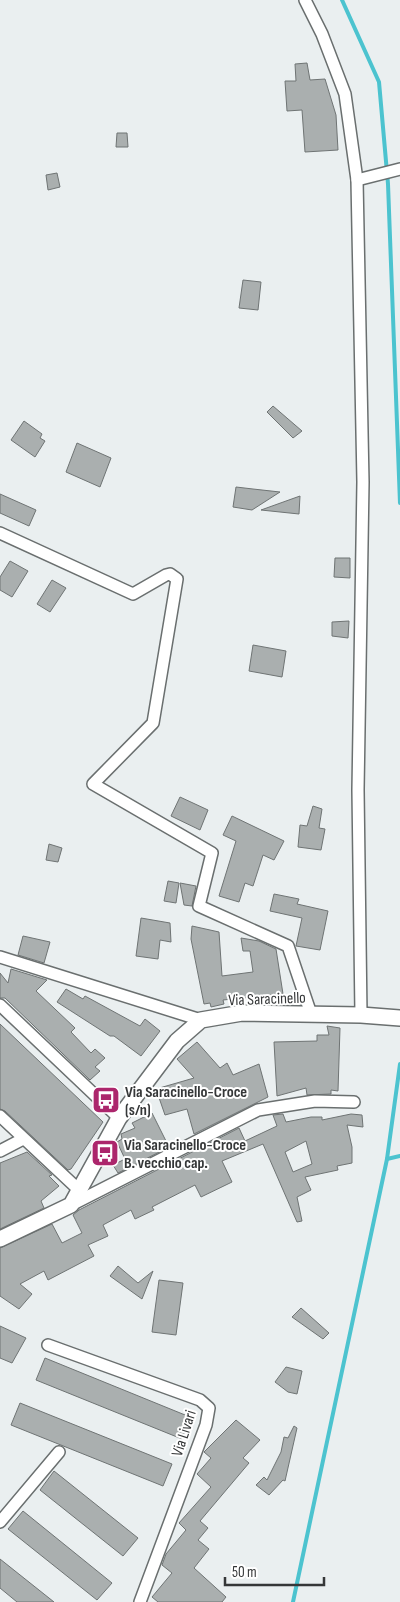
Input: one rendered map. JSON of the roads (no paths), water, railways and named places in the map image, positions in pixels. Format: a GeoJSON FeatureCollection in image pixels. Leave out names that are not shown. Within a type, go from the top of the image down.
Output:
{"type":"FeatureCollection","features":[{"type":"Feature","properties":{"kind":"street"},"geometry":{"type":"LineString","coordinates":[[304,0],[322,34],[345,94],[357,180],[363,482],[358,790],[366,1015]]}},
{"type":"Feature","properties":{"kind":"street"},"geometry":{"type":"LineString","coordinates":[[357,180],[400,169]]}},
{"type":"Feature","properties":{"kind":"street"},"geometry":{"type":"LineString","coordinates":[[0,533],[133,594],[166,575],[170,574],[177,579],[153,722],[93,784],[212,854],[199,906],[288,946],[310,1014]]}},
{"type":"Feature","properties":{"kind":"street"},"geometry":{"type":"LineString","coordinates":[[0,957],[201,1020]]}},
{"type":"Feature","properties":{"kind":"street"},"geometry":{"type":"LineString","coordinates":[[0,1005],[119,1118]]}},
{"type":"Feature","properties":{"kind":"street","name":"Via Saracinello"},"geometry":{"type":"LineString","coordinates":[[201,1020],[242,1013],[366,1015],[400,1018]]}},
{"type":"Feature","properties":{"kind":"street"},"geometry":{"type":"LineString","coordinates":[[71,1205],[119,1118],[178,1041],[201,1020]]}},
{"type":"Feature","properties":{"kind":"street"},"geometry":{"type":"LineString","coordinates":[[0,1238],[71,1205],[258,1110],[315,1101],[354,1102]]}},
{"type":"Feature","properties":{"kind":"street"},"geometry":{"type":"LineString","coordinates":[[0,1116],[79,1190]]}},
{"type":"Feature","properties":{"kind":"street"},"geometry":{"type":"LineString","coordinates":[[0,1151],[23,1139]]}},
{"type":"Feature","properties":{"kind":"street","name":"Via Livari"},"geometry":{"type":"LineString","coordinates":[[48,1345],[200,1400],[209,1408],[206,1425],[140,1602]]}},
{"type":"Feature","properties":{"kind":"street"},"geometry":{"type":"LineString","coordinates":[[0,1522],[59,1452]]}},
{"type":"Feature","properties":{"kind":"waterway"},"geometry":{"type":"LineString","coordinates":[[342,0],[379,82],[388,184],[400,503]]}},
{"type":"Feature","properties":{"kind":"waterway"},"geometry":{"type":"LineString","coordinates":[[293,1602],[387,1159],[400,1064]]}},
{"type":"Feature","properties":{"kind":"waterway"},"geometry":{"type":"LineString","coordinates":[[387,1159],[400,1156]]}},
{"type":"Feature","properties":{"kind":"place","name":"Via Saracinello-Croce (s/n)"},"geometry":{"type":"Point","coordinates":[106,1100]}},
{"type":"Feature","properties":{"kind":"place","name":"Via Saracinello-Croce B. vecchio cap."},"geometry":{"type":"Point","coordinates":[105,1153]}}]}
